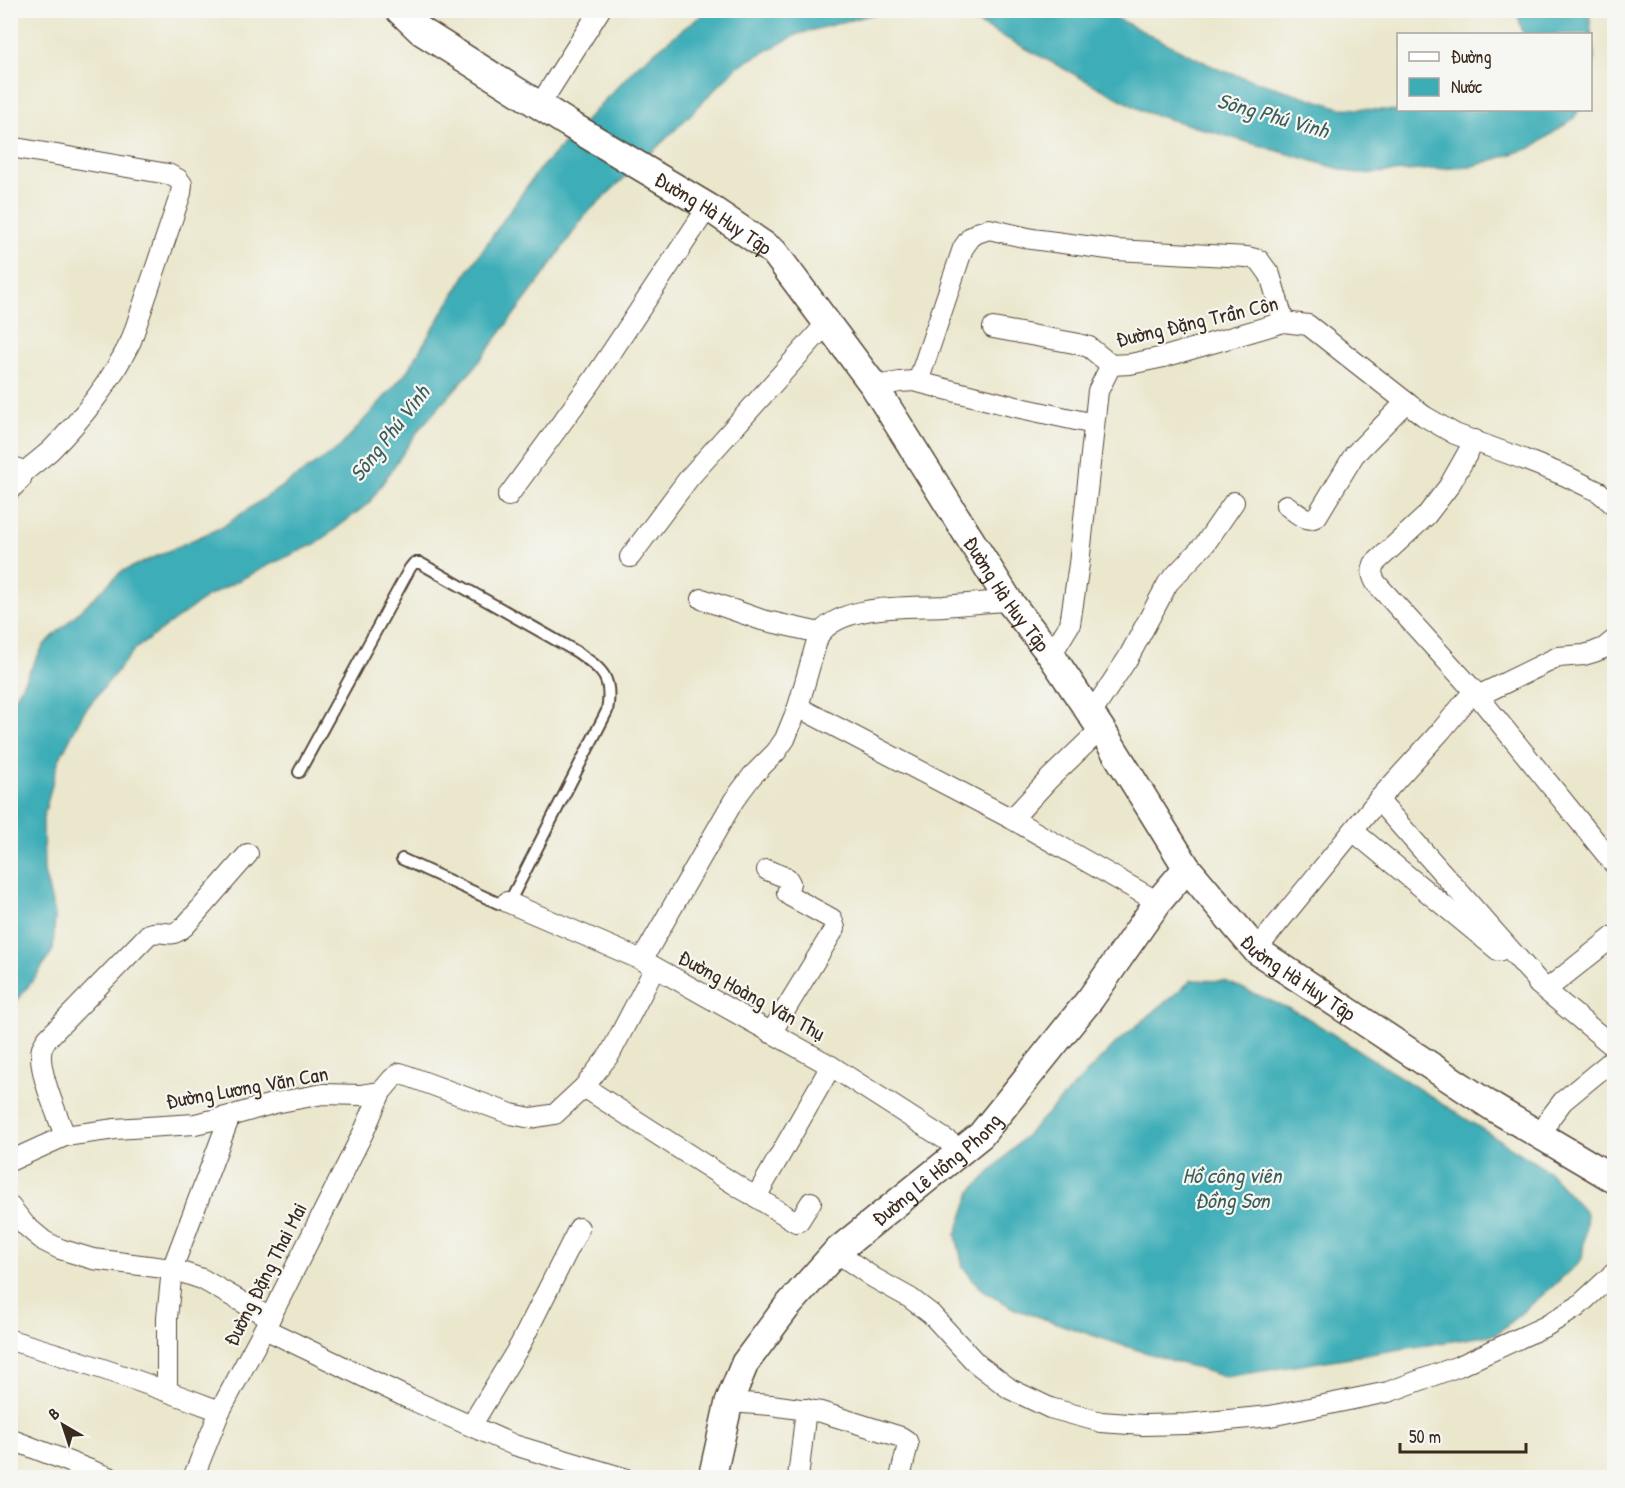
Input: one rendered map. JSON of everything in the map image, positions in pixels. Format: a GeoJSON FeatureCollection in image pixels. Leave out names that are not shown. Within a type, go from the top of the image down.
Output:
{"type":"FeatureCollection","features":[{"type":"Feature","properties":{"kind":"main road","name":"Đường Hà Huy Tập"},"geometry":{"type":"LineString","coordinates":[[399,10],[421,31],[539,106],[708,207],[774,252],[874,386],[1009,601],[1051,655],[1096,722],[1187,868],[1257,950],[1494,1108],[1614,1179]]}},
{"type":"Feature","properties":{"kind":"main road","name":"Đường Lê Hồng Phong"},"geometry":{"type":"LineString","coordinates":[[711,1478],[729,1402],[745,1363],[786,1308],[836,1252],[981,1135],[1091,998],[1158,902],[1187,868]]}},
{"type":"Feature","properties":{"kind":"street"},"geometry":{"type":"LineString","coordinates":[[539,106],[600,10]]}},
{"type":"Feature","properties":{"kind":"street"},"geometry":{"type":"LineString","coordinates":[[10,147],[168,174],[182,184],[131,341],[120,362],[80,418],[50,450],[16,469],[21,478],[10,490]]}},
{"type":"Feature","properties":{"kind":"street"},"geometry":{"type":"LineString","coordinates":[[508,496],[593,380],[708,207]]}},
{"type":"Feature","properties":{"kind":"street"},"geometry":{"type":"LineString","coordinates":[[918,382],[963,248],[971,237],[989,230],[1032,239],[1116,250],[1247,257],[1259,260],[1270,275],[1284,322]]}},
{"type":"Feature","properties":{"kind":"street"},"geometry":{"type":"LineString","coordinates":[[630,557],[689,478],[827,322]]}},
{"type":"Feature","properties":{"kind":"street","name":"Đường Đặng Trần Côn"},"geometry":{"type":"LineString","coordinates":[[1051,655],[1070,624],[1098,391],[1111,365],[1130,364],[1164,357],[1284,322],[1308,325],[1424,416],[1455,434],[1566,476],[1599,492],[1614,505]]}},
{"type":"Feature","properties":{"kind":"street"},"geometry":{"type":"LineString","coordinates":[[993,328],[1089,347],[1111,365]]}},
{"type":"Feature","properties":{"kind":"street"},"geometry":{"type":"LineString","coordinates":[[874,386],[918,382],[1094,424]]}},
{"type":"Feature","properties":{"kind":"street"},"geometry":{"type":"LineString","coordinates":[[1286,505],[1306,519],[1313,519],[1317,516],[1354,455],[1406,402]]}},
{"type":"Feature","properties":{"kind":"street"},"geometry":{"type":"LineString","coordinates":[[1475,440],[1449,486],[1413,530],[1374,564],[1372,576],[1476,693],[1614,864]]}},
{"type":"Feature","properties":{"kind":"street"},"geometry":{"type":"LineString","coordinates":[[1012,819],[1096,722],[1168,583],[1205,544],[1234,502]]}},
{"type":"Feature","properties":{"kind":"street"},"geometry":{"type":"LineString","coordinates":[[702,599],[762,620],[820,633]]}},
{"type":"Feature","properties":{"kind":"street"},"geometry":{"type":"LineString","coordinates":[[381,1092],[400,1073],[511,1114],[531,1118],[555,1114],[584,1087],[610,1054],[649,964],[734,800],[785,739],[798,707],[820,633],[831,624],[849,616],[876,609],[894,606],[941,606],[1009,601]]}},
{"type":"Feature","properties":{"kind":"street"},"geometry":{"type":"LineString","coordinates":[[1257,950],[1378,800],[1476,693],[1558,657],[1594,652],[1614,640]]}},
{"type":"Feature","properties":{"kind":"street"},"geometry":{"type":"LineString","coordinates":[[798,707],[1012,819],[1158,902]]}},
{"type":"Feature","properties":{"kind":"street"},"geometry":{"type":"LineString","coordinates":[[1378,800],[1546,990]]}},
{"type":"Feature","properties":{"kind":"street"},"geometry":{"type":"LineString","coordinates":[[1353,831],[1614,1047]]}},
{"type":"Feature","properties":{"kind":"street"},"geometry":{"type":"LineString","coordinates":[[65,1136],[41,1060],[42,1049],[47,1039],[149,934],[177,933],[185,926],[248,854]]}},
{"type":"Feature","properties":{"kind":"street"},"geometry":{"type":"LineString","coordinates":[[767,870],[787,878],[790,883],[787,893],[832,919],[835,928],[771,1033]]}},
{"type":"Feature","properties":{"kind":"street","name":"Đường Hoàng Văn Thụ"},"geometry":{"type":"LineString","coordinates":[[507,902],[649,964],[831,1066],[963,1150]]}},
{"type":"Feature","properties":{"kind":"street"},"geometry":{"type":"LineString","coordinates":[[1546,990],[1614,936]]}},
{"type":"Feature","properties":{"kind":"street"},"geometry":{"type":"LineString","coordinates":[[1542,1136],[1550,1118],[1563,1101],[1614,1059]]}},
{"type":"Feature","properties":{"kind":"street"},"geometry":{"type":"LineString","coordinates":[[756,1197],[831,1066]]}},
{"type":"Feature","properties":{"kind":"street"},"geometry":{"type":"LineString","coordinates":[[584,1087],[742,1190],[796,1222],[811,1202]]}},
{"type":"Feature","properties":{"kind":"street","name":"Đường Lương Văn Can"},"geometry":{"type":"LineString","coordinates":[[10,1161],[65,1136],[115,1129],[195,1124],[275,1103],[323,1094],[361,1095],[381,1092]]}},
{"type":"Feature","properties":{"kind":"street","name":"Đường Đặng Thai Mai"},"geometry":{"type":"LineString","coordinates":[[193,1478],[220,1411],[268,1324],[381,1092]]}},
{"type":"Feature","properties":{"kind":"street"},"geometry":{"type":"LineString","coordinates":[[167,1391],[167,1318],[172,1269],[230,1116]]}},
{"type":"Feature","properties":{"kind":"street"},"geometry":{"type":"LineString","coordinates":[[10,1206],[26,1226],[44,1241],[60,1249],[93,1259],[172,1269],[202,1279],[268,1324],[410,1399],[514,1446],[624,1478]]}},
{"type":"Feature","properties":{"kind":"street"},"geometry":{"type":"LineString","coordinates":[[471,1426],[520,1345],[579,1228]]}},
{"type":"Feature","properties":{"kind":"street"},"geometry":{"type":"LineString","coordinates":[[836,1252],[874,1278],[910,1298],[931,1314],[976,1362],[1010,1389],[1050,1408],[1090,1419],[1143,1425],[1187,1424],[1270,1416],[1388,1392],[1459,1366],[1546,1326],[1577,1307],[1614,1273]]}},
{"type":"Feature","properties":{"kind":"street"},"geometry":{"type":"LineString","coordinates":[[10,1340],[56,1353],[220,1411]]}},
{"type":"Feature","properties":{"kind":"street"},"geometry":{"type":"LineString","coordinates":[[729,1402],[806,1409],[900,1437],[907,1441],[900,1478]]}},
{"type":"Feature","properties":{"kind":"street"},"geometry":{"type":"LineString","coordinates":[[798,1478],[806,1409]]}},
{"type":"Feature","properties":{"kind":"street"},"geometry":{"type":"LineString","coordinates":[[10,1439],[111,1478]]}},
{"type":"Feature","properties":{"kind":"lane"},"geometry":{"type":"LineString","coordinates":[[299,772],[414,563],[420,563],[577,652],[594,664],[608,682],[610,694],[607,711],[513,895],[507,902],[500,904],[402,859]]}},
{"type":"Feature","properties":{"kind":"water","name":"Sông Phú Vinh"},"geometry":{"type":"Polygon","coordinates":[[[708,11],[885,11],[798,34],[738,66],[672,133],[585,215],[543,276],[474,368],[420,428],[369,503],[317,543],[208,596],[134,650],[83,713],[58,762],[43,819],[44,872],[55,915],[53,950],[11,1008],[11,705],[44,645],[121,572],[222,527],[340,447],[406,373],[468,271],[537,172],[637,66],[708,11]]]}},
{"type":"Feature","properties":{"kind":"water","name":"Sông Phú Vinh"},"geometry":{"type":"Polygon","coordinates":[[[885,11],[1102,11],[1220,70],[1341,108],[1397,111],[1578,111],[1573,119],[1531,148],[1470,167],[1357,174],[1145,112],[963,15],[885,11]]]}},
{"type":"Feature","properties":{"kind":"water"},"geometry":{"type":"Polygon","coordinates":[[[1517,11],[1589,11],[1591,33],[1523,33],[1517,11]]]}},
{"type":"Feature","properties":{"kind":"water"},"geometry":{"type":"Polygon","coordinates":[[[1592,39],[1594,57],[1592,78],[1592,39]]]}},
{"type":"Feature","properties":{"kind":"water","name":"Hồ công viên Đồng Sơn"},"geometry":{"type":"Polygon","coordinates":[[[1192,980],[1225,981],[1301,1014],[1548,1171],[1587,1214],[1582,1259],[1496,1334],[1225,1377],[1015,1309],[980,1288],[963,1267],[956,1235],[971,1192],[1116,1043],[1192,980]]]}}]}
